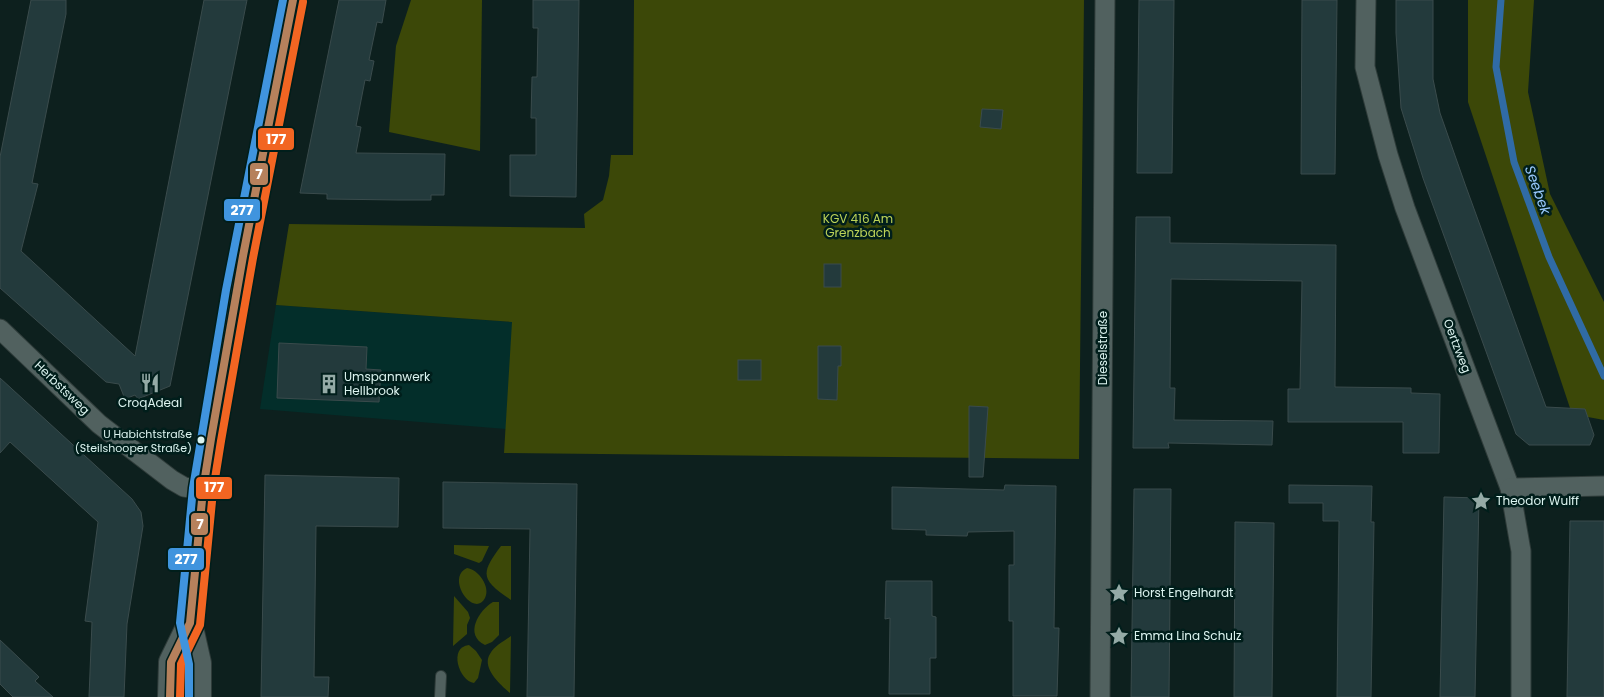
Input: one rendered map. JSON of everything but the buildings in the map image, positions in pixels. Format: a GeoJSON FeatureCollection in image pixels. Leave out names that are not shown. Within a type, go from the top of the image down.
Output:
{"type":"FeatureCollection","features":[{"type":"Feature","properties":{"kind":"street"},"geometry":{"type":"LineString","coordinates":[[199,697],[199,663],[190,623],[203,490],[239,274],[293,0]]}},
{"type":"Feature","properties":{"kind":"street","name":"Dieselstraße"},"geometry":{"type":"LineString","coordinates":[[1100,697],[1105,0]]}},
{"type":"Feature","properties":{"kind":"street","name":"Oertzweg"},"geometry":{"type":"LineString","coordinates":[[1366,0],[1365,67],[1388,154],[1405,208],[1510,488],[1521,551],[1521,697]]}},
{"type":"Feature","properties":{"kind":"street","name":"Herbstsweg"},"geometry":{"type":"LineString","coordinates":[[0,329],[99,424],[172,480],[184,486],[203,490]]}},
{"type":"Feature","properties":{"kind":"street"},"geometry":{"type":"LineString","coordinates":[[1510,488],[1604,486]]}},
{"type":"Feature","properties":{"kind":"street"},"geometry":{"type":"LineString","coordinates":[[170,697],[171,662],[190,623]]}},
{"type":"Feature","properties":{"kind":"lane"},"geometry":{"type":"LineString","coordinates":[[440,697],[441,676]]}},
{"type":"Feature","properties":{"kind":"shaded area"},"geometry":{"type":"Polygon","coordinates":[[[276,305],[513,322],[506,429],[260,409],[276,305]]]}},
{"type":"Feature","properties":{"kind":"green space"},"geometry":{"type":"Polygon","coordinates":[[[411,0],[482,0],[480,151],[389,132],[396,46],[411,0]]]}},
{"type":"Feature","properties":{"kind":"green space","name":"KGV 416 Am Grenzbach"},"geometry":{"type":"Polygon","coordinates":[[[634,0],[1084,0],[1079,459],[504,453],[512,322],[276,305],[289,224],[585,228],[584,214],[603,200],[609,176],[611,155],[633,155],[634,0]]]}},
{"type":"Feature","properties":{"kind":"green space"},"geometry":{"type":"Polygon","coordinates":[[[1468,0],[1534,0],[1528,92],[1550,194],[1604,302],[1604,420],[1572,414],[1468,102],[1468,0]]]}},
{"type":"Feature","properties":{"kind":"green space"},"geometry":{"type":"Polygon","coordinates":[[[454,545],[489,546],[482,561],[479,563],[454,554],[454,545]]]}},
{"type":"Feature","properties":{"kind":"green space"},"geometry":{"type":"Polygon","coordinates":[[[501,546],[511,546],[511,600],[489,582],[487,576],[489,564],[501,546]]]}},
{"type":"Feature","properties":{"kind":"green space"},"geometry":{"type":"Polygon","coordinates":[[[467,568],[479,575],[485,584],[485,598],[480,603],[474,604],[469,600],[460,587],[461,573],[467,568]]]}},
{"type":"Feature","properties":{"kind":"green space"},"geometry":{"type":"Polygon","coordinates":[[[454,596],[468,612],[470,618],[467,625],[467,634],[453,646],[454,596]]]}},
{"type":"Feature","properties":{"kind":"green space"},"geometry":{"type":"Polygon","coordinates":[[[493,602],[499,602],[499,635],[492,642],[485,645],[479,641],[474,629],[482,611],[493,602]]]}},
{"type":"Feature","properties":{"kind":"green space"},"geometry":{"type":"Polygon","coordinates":[[[511,636],[510,693],[493,676],[488,665],[488,659],[499,644],[511,636]]]}},
{"type":"Feature","properties":{"kind":"green space"},"geometry":{"type":"Polygon","coordinates":[[[469,645],[482,660],[478,678],[474,683],[469,681],[460,671],[457,657],[463,647],[469,645]]]}},
{"type":"Feature","properties":{"kind":"waterway","name":"Seebek"},"geometry":{"type":"LineString","coordinates":[[1501,0],[1496,67],[1514,162],[1549,257],[1604,376]]}},
{"type":"Feature","properties":{"kind":"transit line","name":"277"},"geometry":{"type":"LineString","coordinates":[[189,697],[189,664],[180,623],[193,488],[226,290],[283,0]]}},
{"type":"Feature","properties":{"kind":"transit line","name":"7"},"geometry":{"type":"LineString","coordinates":[[170,697],[171,662],[190,623],[203,490],[211,439],[243,256],[293,0]]}},
{"type":"Feature","properties":{"kind":"transit line","name":"177"},"geometry":{"type":"LineString","coordinates":[[180,697],[181,664],[200,625],[213,491],[221,441],[253,258],[303,2]]}},
{"type":"Feature","properties":{"kind":"place","name":"CroqAdeal"},"geometry":{"type":"Point","coordinates":[150,383]}},
{"type":"Feature","properties":{"kind":"place","name":"Umspannwerk Hellbrook"},"geometry":{"type":"Point","coordinates":[329,384]}},
{"type":"Feature","properties":{"kind":"place","name":"U Habichtstraße (Steilshooper Straße)"},"geometry":{"type":"Point","coordinates":[201,440]}},
{"type":"Feature","properties":{"kind":"place","name":"Theodor Wulff"},"geometry":{"type":"Point","coordinates":[1481,501]}},
{"type":"Feature","properties":{"kind":"place","name":"Horst Engelhardt"},"geometry":{"type":"Point","coordinates":[1119,593]}},
{"type":"Feature","properties":{"kind":"place","name":"Emma Lina Schulz"},"geometry":{"type":"Point","coordinates":[1119,636]}}]}
